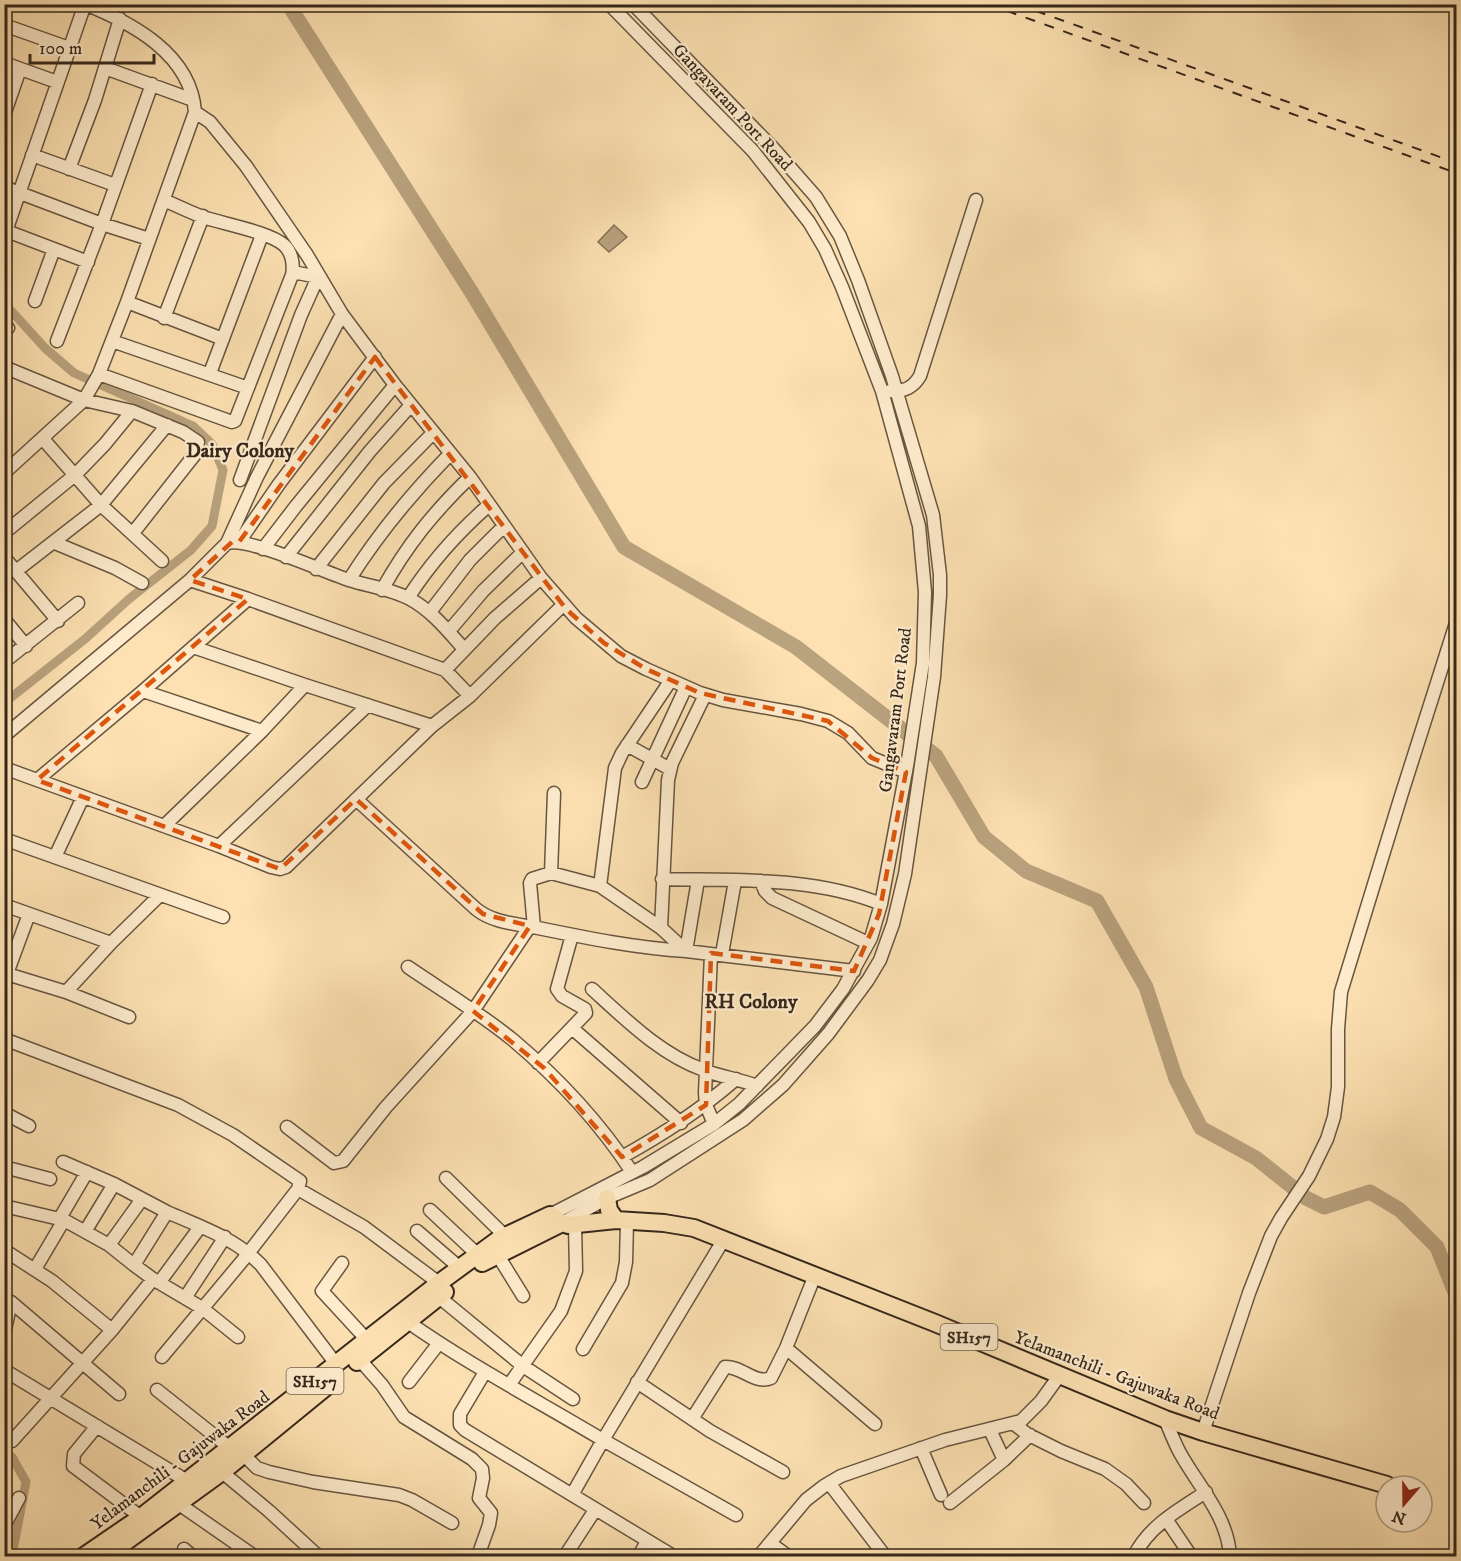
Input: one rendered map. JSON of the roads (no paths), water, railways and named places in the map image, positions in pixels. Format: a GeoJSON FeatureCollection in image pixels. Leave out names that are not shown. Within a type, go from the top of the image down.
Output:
{"type":"FeatureCollection","features":[{"type":"Feature","properties":{"kind":"main road"},"geometry":{"type":"LineString","coordinates":[[607,1198],[609,1210],[621,1221]]}},
{"type":"Feature","properties":{"kind":"main road","name":"Yelamanchili - Gajuwaka Road"},"geometry":{"type":"LineString","coordinates":[[106,1557],[222,1472],[237,1451],[336,1364],[367,1340],[484,1261],[562,1221]]}},
{"type":"Feature","properties":{"kind":"main road","name":"Yelamanchili - Gajuwaka Road"},"geometry":{"type":"LineString","coordinates":[[84,1557],[187,1481],[237,1451],[360,1360],[408,1322],[460,1268],[505,1236],[562,1221],[664,1223],[694,1228],[935,1323],[1166,1419],[1203,1432],[1374,1481]]}},
{"type":"Feature","properties":{"kind":"street"},"geometry":{"type":"LineString","coordinates":[[4,473],[43,439],[87,394],[99,374],[164,200],[194,106],[184,78],[160,46],[145,33],[120,19],[85,4],[5,231],[88,262]]}},
{"type":"Feature","properties":{"kind":"street","name":"Gangavaram Port Road"},"geometry":{"type":"LineString","coordinates":[[562,1221],[632,1172],[714,1124],[757,1086],[815,1026],[854,971],[859,939],[872,900],[907,769],[921,671],[925,592],[919,526],[882,391],[825,249],[809,222],[753,151],[609,4]]}},
{"type":"Feature","properties":{"kind":"street","name":"Gangavaram Port Road"},"geometry":{"type":"LineString","coordinates":[[562,1221],[607,1198],[650,1180],[737,1124],[763,1104],[800,1066],[850,1006],[880,960],[893,924],[905,874],[935,671],[940,575],[933,515],[896,392],[858,280],[840,236],[816,197],[633,4]]}},
{"type":"Feature","properties":{"kind":"street"},"geometry":{"type":"LineString","coordinates":[[69,168],[120,19]]}},
{"type":"Feature","properties":{"kind":"street"},"geometry":{"type":"LineString","coordinates":[[4,25],[69,48]]}},
{"type":"Feature","properties":{"kind":"street"},"geometry":{"type":"LineString","coordinates":[[4,63],[57,82]]}},
{"type":"Feature","properties":{"kind":"street"},"geometry":{"type":"LineString","coordinates":[[105,68],[152,84],[194,106],[210,122],[246,166],[307,255],[342,314],[395,385],[470,477],[564,607],[576,618],[621,656],[671,681],[705,695],[734,703],[828,721],[848,733],[883,763],[907,769]]}},
{"type":"Feature","properties":{"kind":"street"},"geometry":{"type":"LineString","coordinates":[[4,115],[20,69]]}},
{"type":"Feature","properties":{"kind":"street"},"geometry":{"type":"LineString","coordinates":[[57,341],[152,84]]}},
{"type":"Feature","properties":{"kind":"street"},"geometry":{"type":"LineString","coordinates":[[32,155],[115,184]]}},
{"type":"Feature","properties":{"kind":"street"},"geometry":{"type":"LineString","coordinates":[[4,187],[149,239]]}},
{"type":"Feature","properties":{"kind":"street"},"geometry":{"type":"LineString","coordinates":[[99,374],[232,422],[237,419],[293,272],[294,266],[286,246],[275,239],[203,216],[164,200]]}},
{"type":"Feature","properties":{"kind":"street"},"geometry":{"type":"LineString","coordinates":[[882,391],[896,392],[911,387],[920,376],[976,200]]}},
{"type":"Feature","properties":{"kind":"street"},"geometry":{"type":"LineString","coordinates":[[164,318],[203,216]]}},
{"type":"Feature","properties":{"kind":"street"},"geometry":{"type":"LineString","coordinates":[[210,373],[262,235]]}},
{"type":"Feature","properties":{"kind":"street"},"geometry":{"type":"LineString","coordinates":[[35,301],[54,249]]}},
{"type":"Feature","properties":{"kind":"street"},"geometry":{"type":"LineString","coordinates":[[293,272],[318,277]]}},
{"type":"Feature","properties":{"kind":"street"},"geometry":{"type":"LineString","coordinates":[[240,480],[301,315],[318,277]]}},
{"type":"Feature","properties":{"kind":"street"},"geometry":{"type":"LineString","coordinates":[[127,302],[223,339]]}},
{"type":"Feature","properties":{"kind":"street"},"geometry":{"type":"LineString","coordinates":[[233,543],[257,477],[342,314]]}},
{"type":"Feature","properties":{"kind":"street"},"geometry":{"type":"LineString","coordinates":[[112,341],[248,388]]}},
{"type":"Feature","properties":{"kind":"street"},"geometry":{"type":"LineString","coordinates":[[4,736],[233,543],[375,357]]}},
{"type":"Feature","properties":{"kind":"street"},"geometry":{"type":"LineString","coordinates":[[5,370],[87,394],[195,438],[199,447],[196,453],[133,533]]}},
{"type":"Feature","properties":{"kind":"street"},"geometry":{"type":"LineString","coordinates":[[263,549],[395,385]]}},
{"type":"Feature","properties":{"kind":"street"},"geometry":{"type":"LineString","coordinates":[[286,557],[370,451],[411,405]]}},
{"type":"Feature","properties":{"kind":"street"},"geometry":{"type":"LineString","coordinates":[[4,533],[75,475],[132,411]]}},
{"type":"Feature","properties":{"kind":"street"},"geometry":{"type":"LineString","coordinates":[[16,571],[55,543],[101,505],[167,425]]}},
{"type":"Feature","properties":{"kind":"street"},"geometry":{"type":"LineString","coordinates":[[316,568],[384,483],[433,433]]}},
{"type":"Feature","properties":{"kind":"street"},"geometry":{"type":"LineString","coordinates":[[43,439],[101,505],[162,561]]}},
{"type":"Feature","properties":{"kind":"street"},"geometry":{"type":"LineString","coordinates":[[349,580],[370,547],[407,499],[450,454]]}},
{"type":"Feature","properties":{"kind":"street"},"geometry":{"type":"LineString","coordinates":[[382,590],[409,544],[447,499],[470,477]]}},
{"type":"Feature","properties":{"kind":"street"},"geometry":{"type":"LineString","coordinates":[[408,598],[436,557],[489,505]]}},
{"type":"Feature","properties":{"kind":"street"},"geometry":{"type":"LineString","coordinates":[[430,612],[470,560],[504,526]]}},
{"type":"Feature","properties":{"kind":"street"},"geometry":{"type":"LineString","coordinates":[[55,543],[115,568],[142,583]]}},
{"type":"Feature","properties":{"kind":"street"},"geometry":{"type":"LineString","coordinates":[[233,543],[263,549],[349,580],[408,598],[430,612],[464,649]]}},
{"type":"Feature","properties":{"kind":"street"},"geometry":{"type":"LineString","coordinates":[[448,632],[483,591],[523,552]]}},
{"type":"Feature","properties":{"kind":"street"},"geometry":{"type":"LineString","coordinates":[[4,557],[58,621]]}},
{"type":"Feature","properties":{"kind":"street"},"geometry":{"type":"LineString","coordinates":[[445,670],[464,649],[542,578]]}},
{"type":"Feature","properties":{"kind":"street"},"geometry":{"type":"LineString","coordinates":[[189,580],[248,598],[445,670],[470,696]]}},
{"type":"Feature","properties":{"kind":"street"},"geometry":{"type":"LineString","coordinates":[[37,780],[143,691],[248,598]]}},
{"type":"Feature","properties":{"kind":"street"},"geometry":{"type":"LineString","coordinates":[[4,662],[78,603]]}},
{"type":"Feature","properties":{"kind":"street"},"geometry":{"type":"LineString","coordinates":[[4,768],[280,869],[286,867],[432,726],[470,696],[564,607]]}},
{"type":"Feature","properties":{"kind":"street"},"geometry":{"type":"LineString","coordinates":[[4,619],[26,646]]}},
{"type":"Feature","properties":{"kind":"street"},"geometry":{"type":"LineString","coordinates":[[1203,1432],[1249,1293],[1271,1236],[1309,1176],[1327,1139],[1334,1117],[1338,1087],[1339,1013],[1346,972],[1456,623]]}},
{"type":"Feature","properties":{"kind":"street"},"geometry":{"type":"LineString","coordinates":[[193,647],[304,686],[432,726]]}},
{"type":"Feature","properties":{"kind":"street"},"geometry":{"type":"LineString","coordinates":[[600,886],[615,768],[627,746],[671,681]]}},
{"type":"Feature","properties":{"kind":"street"},"geometry":{"type":"LineString","coordinates":[[164,826],[262,731],[304,686]]}},
{"type":"Feature","properties":{"kind":"street"},"geometry":{"type":"LineString","coordinates":[[642,783],[686,687]]}},
{"type":"Feature","properties":{"kind":"street"},"geometry":{"type":"LineString","coordinates":[[143,691],[262,731]]}},
{"type":"Feature","properties":{"kind":"street"},"geometry":{"type":"LineString","coordinates":[[661,928],[670,769],[705,695]]}},
{"type":"Feature","properties":{"kind":"street"},"geometry":{"type":"LineString","coordinates":[[219,846],[368,705]]}},
{"type":"Feature","properties":{"kind":"street"},"geometry":{"type":"LineString","coordinates":[[627,746],[670,769]]}},
{"type":"Feature","properties":{"kind":"street"},"geometry":{"type":"LineString","coordinates":[[551,873],[554,793]]}},
{"type":"Feature","properties":{"kind":"street"},"geometry":{"type":"LineString","coordinates":[[55,857],[83,797]]}},
{"type":"Feature","properties":{"kind":"street"},"geometry":{"type":"LineString","coordinates":[[356,799],[483,914],[532,927],[658,949],[854,971]]}},
{"type":"Feature","properties":{"kind":"street"},"geometry":{"type":"LineString","coordinates":[[4,839],[223,917]]}},
{"type":"Feature","properties":{"kind":"street"},"geometry":{"type":"LineString","coordinates":[[287,1126],[334,1163],[343,1161],[386,1107],[473,1011],[532,927],[530,883],[532,879],[551,873],[600,886],[661,928],[686,951]]}},
{"type":"Feature","properties":{"kind":"street"},"geometry":{"type":"LineString","coordinates":[[662,879],[761,881],[824,887],[872,900]]}},
{"type":"Feature","properties":{"kind":"street"},"geometry":{"type":"LineString","coordinates":[[686,951],[698,880]]}},
{"type":"Feature","properties":{"kind":"street"},"geometry":{"type":"LineString","coordinates":[[714,1124],[706,1105],[705,1071],[717,954],[735,881]]}},
{"type":"Feature","properties":{"kind":"street"},"geometry":{"type":"LineString","coordinates":[[761,881],[765,891],[772,898],[859,939]]}},
{"type":"Feature","properties":{"kind":"street"},"geometry":{"type":"LineString","coordinates":[[66,992],[159,896]]}},
{"type":"Feature","properties":{"kind":"street"},"geometry":{"type":"LineString","coordinates":[[4,904],[111,943]]}},
{"type":"Feature","properties":{"kind":"street"},"geometry":{"type":"LineString","coordinates":[[29,914],[6,977],[66,992],[129,1017]]}},
{"type":"Feature","properties":{"kind":"street"},"geometry":{"type":"LineString","coordinates":[[538,1063],[573,1029],[584,1017],[586,1011],[562,996],[558,989],[572,935]]}},
{"type":"Feature","properties":{"kind":"street"},"geometry":{"type":"LineString","coordinates":[[408,967],[512,1039],[570,1095],[632,1172]]}},
{"type":"Feature","properties":{"kind":"street"},"geometry":{"type":"LineString","coordinates":[[592,989],[651,1040],[671,1054],[705,1071],[736,1078],[757,1086]]}},
{"type":"Feature","properties":{"kind":"street"},"geometry":{"type":"LineString","coordinates":[[573,1029],[681,1123]]}},
{"type":"Feature","properties":{"kind":"street"},"geometry":{"type":"LineString","coordinates":[[4,1039],[168,1101],[196,1114],[233,1135],[298,1178],[301,1183],[249,1252],[162,1357]]}},
{"type":"Feature","properties":{"kind":"street"},"geometry":{"type":"LineString","coordinates":[[787,1055],[800,1066]]}},
{"type":"Feature","properties":{"kind":"street"},"geometry":{"type":"LineString","coordinates":[[622,1157],[681,1123],[706,1105],[736,1078]]}},
{"type":"Feature","properties":{"kind":"street"},"geometry":{"type":"LineString","coordinates":[[4,1113],[29,1126]]}},
{"type":"Feature","properties":{"kind":"street"},"geometry":{"type":"LineString","coordinates":[[63,1162],[225,1237],[249,1252],[273,1278],[336,1364]]}},
{"type":"Feature","properties":{"kind":"street"},"geometry":{"type":"LineString","coordinates":[[4,1167],[50,1179]]}},
{"type":"Feature","properties":{"kind":"street"},"geometry":{"type":"LineString","coordinates":[[35,1269],[87,1172]]}},
{"type":"Feature","properties":{"kind":"street"},"geometry":{"type":"LineString","coordinates":[[446,1178],[505,1236]]}},
{"type":"Feature","properties":{"kind":"street"},"geometry":{"type":"LineString","coordinates":[[86,1230],[114,1184]]}},
{"type":"Feature","properties":{"kind":"street"},"geometry":{"type":"LineString","coordinates":[[298,1189],[364,1227],[439,1290],[523,1366],[573,1399]]}},
{"type":"Feature","properties":{"kind":"street"},"geometry":{"type":"LineString","coordinates":[[109,1245],[142,1198]]}},
{"type":"Feature","properties":{"kind":"street"},"geometry":{"type":"LineString","coordinates":[[4,1206],[62,1219],[86,1230],[156,1281],[202,1308],[238,1337]]}},
{"type":"Feature","properties":{"kind":"street"},"geometry":{"type":"LineString","coordinates":[[430,1210],[478,1255]]}},
{"type":"Feature","properties":{"kind":"street"},"geometry":{"type":"LineString","coordinates":[[134,1265],[167,1212]]}},
{"type":"Feature","properties":{"kind":"street"},"geometry":{"type":"LineString","coordinates":[[509,1385],[561,1311],[576,1271],[562,1221]]}},
{"type":"Feature","properties":{"kind":"street"},"geometry":{"type":"LineString","coordinates":[[583,1349],[622,1283],[627,1262],[621,1221]]}},
{"type":"Feature","properties":{"kind":"street"},"geometry":{"type":"LineString","coordinates":[[12,1441],[156,1281],[200,1227]]}},
{"type":"Feature","properties":{"kind":"street"},"geometry":{"type":"LineString","coordinates":[[417,1231],[460,1268]]}},
{"type":"Feature","properties":{"kind":"street"},"geometry":{"type":"LineString","coordinates":[[185,1298],[225,1237]]}},
{"type":"Feature","properties":{"kind":"street"},"geometry":{"type":"LineString","coordinates":[[572,1495],[637,1382],[724,1239]]}},
{"type":"Feature","properties":{"kind":"street"},"geometry":{"type":"LineString","coordinates":[[4,1250],[35,1269],[112,1330]]}},
{"type":"Feature","properties":{"kind":"street"},"geometry":{"type":"LineString","coordinates":[[497,1254],[522,1296]]}},
{"type":"Feature","properties":{"kind":"street"},"geometry":{"type":"LineString","coordinates":[[342,1263],[322,1292],[367,1340]]}},
{"type":"Feature","properties":{"kind":"street"},"geometry":{"type":"LineString","coordinates":[[692,1419],[725,1367],[761,1380],[767,1380],[774,1373],[815,1275]]}},
{"type":"Feature","properties":{"kind":"street"},"geometry":{"type":"LineString","coordinates":[[4,1334],[12,1302],[118,1394]]}},
{"type":"Feature","properties":{"kind":"street"},"geometry":{"type":"LineString","coordinates":[[408,1322],[485,1372],[736,1515]]}},
{"type":"Feature","properties":{"kind":"street"},"geometry":{"type":"LineString","coordinates":[[409,1382],[439,1343]]}},
{"type":"Feature","properties":{"kind":"street"},"geometry":{"type":"LineString","coordinates":[[786,1347],[875,1424]]}},
{"type":"Feature","properties":{"kind":"street"},"geometry":{"type":"LineString","coordinates":[[360,1360],[382,1385],[404,1417],[472,1459],[482,1469],[479,1498],[492,1513],[477,1557]]}},
{"type":"Feature","properties":{"kind":"street"},"geometry":{"type":"LineString","coordinates":[[4,1370],[187,1481]]}},
{"type":"Feature","properties":{"kind":"street"},"geometry":{"type":"LineString","coordinates":[[485,1372],[460,1414],[460,1425],[673,1556]]}},
{"type":"Feature","properties":{"kind":"street"},"geometry":{"type":"LineString","coordinates":[[759,1557],[806,1500],[841,1476],[945,1440],[1021,1421],[1031,1413],[1059,1376]]}},
{"type":"Feature","properties":{"kind":"street"},"geometry":{"type":"LineString","coordinates":[[637,1382],[692,1419],[783,1472]]}},
{"type":"Feature","properties":{"kind":"street"},"geometry":{"type":"LineString","coordinates":[[157,1390],[257,1468],[313,1482],[399,1495],[452,1523]]}},
{"type":"Feature","properties":{"kind":"street"},"geometry":{"type":"LineString","coordinates":[[1166,1419],[1180,1453],[1206,1492],[1229,1539],[1230,1557]]}},
{"type":"Feature","properties":{"kind":"street"},"geometry":{"type":"LineString","coordinates":[[1013,1423],[1061,1452],[1105,1469],[1126,1484],[1144,1503]]}},
{"type":"Feature","properties":{"kind":"street"},"geometry":{"type":"LineString","coordinates":[[97,1426],[74,1454],[74,1466],[141,1517]]}},
{"type":"Feature","properties":{"kind":"street"},"geometry":{"type":"LineString","coordinates":[[990,1430],[1004,1460]]}},
{"type":"Feature","properties":{"kind":"street"},"geometry":{"type":"LineString","coordinates":[[921,1448],[946,1499],[1004,1460],[1030,1435]]}},
{"type":"Feature","properties":{"kind":"street"},"geometry":{"type":"LineString","coordinates":[[222,1472],[269,1511],[318,1557]]}},
{"type":"Feature","properties":{"kind":"street"},"geometry":{"type":"LineString","coordinates":[[830,1483],[885,1557]]}},
{"type":"Feature","properties":{"kind":"street"},"geometry":{"type":"LineString","coordinates":[[1134,1557],[1147,1535],[1206,1492]]}},
{"type":"Feature","properties":{"kind":"street"},"geometry":{"type":"LineString","coordinates":[[4,1526],[19,1498]]}},
{"type":"Feature","properties":{"kind":"street"},"geometry":{"type":"LineString","coordinates":[[179,1504],[254,1557]]}},
{"type":"Feature","properties":{"kind":"street"},"geometry":{"type":"LineString","coordinates":[[565,1557],[595,1510]]}},
{"type":"Feature","properties":{"kind":"street"},"geometry":{"type":"LineString","coordinates":[[1166,1519],[1191,1557]]}},
{"type":"Feature","properties":{"kind":"street"},"geometry":{"type":"LineString","coordinates":[[639,1557],[647,1541]]}},
{"type":"Feature","properties":{"kind":"street"},"geometry":{"type":"LineString","coordinates":[[770,1543],[788,1557]]}},
{"type":"Feature","properties":{"kind":"waterway"},"geometry":{"type":"LineString","coordinates":[[288,4],[472,293],[624,547],[796,647],[936,756],[984,837],[1026,871],[1097,901],[1146,987],[1176,1079],[1201,1128],[1256,1158],[1306,1198],[1324,1207],[1370,1192],[1400,1210],[1437,1247],[1456,1295]]}},
{"type":"Feature","properties":{"kind":"waterway"},"geometry":{"type":"LineString","coordinates":[[4,303],[45,348],[74,373],[193,426],[212,444],[223,470],[212,526],[191,550],[4,703]]}},
{"type":"Feature","properties":{"kind":"waterway"},"geometry":{"type":"LineString","coordinates":[[4,1453],[12,1457],[26,1482],[14,1545],[9,1556]]}},
{"type":"Feature","properties":{"kind":"railway"},"geometry":{"type":"LineString","coordinates":[[988,4],[1456,173]]}},
{"type":"Feature","properties":{"kind":"railway"},"geometry":{"type":"LineString","coordinates":[[1017,4],[1451,161]]}},
{"type":"Feature","properties":{"kind":"district","name":"Dairy Colony"},"geometry":{"type":"Point","coordinates":[240,450]}},
{"type":"Feature","properties":{"kind":"district","name":"RH Colony"},"geometry":{"type":"Point","coordinates":[751,1001]}}]}
